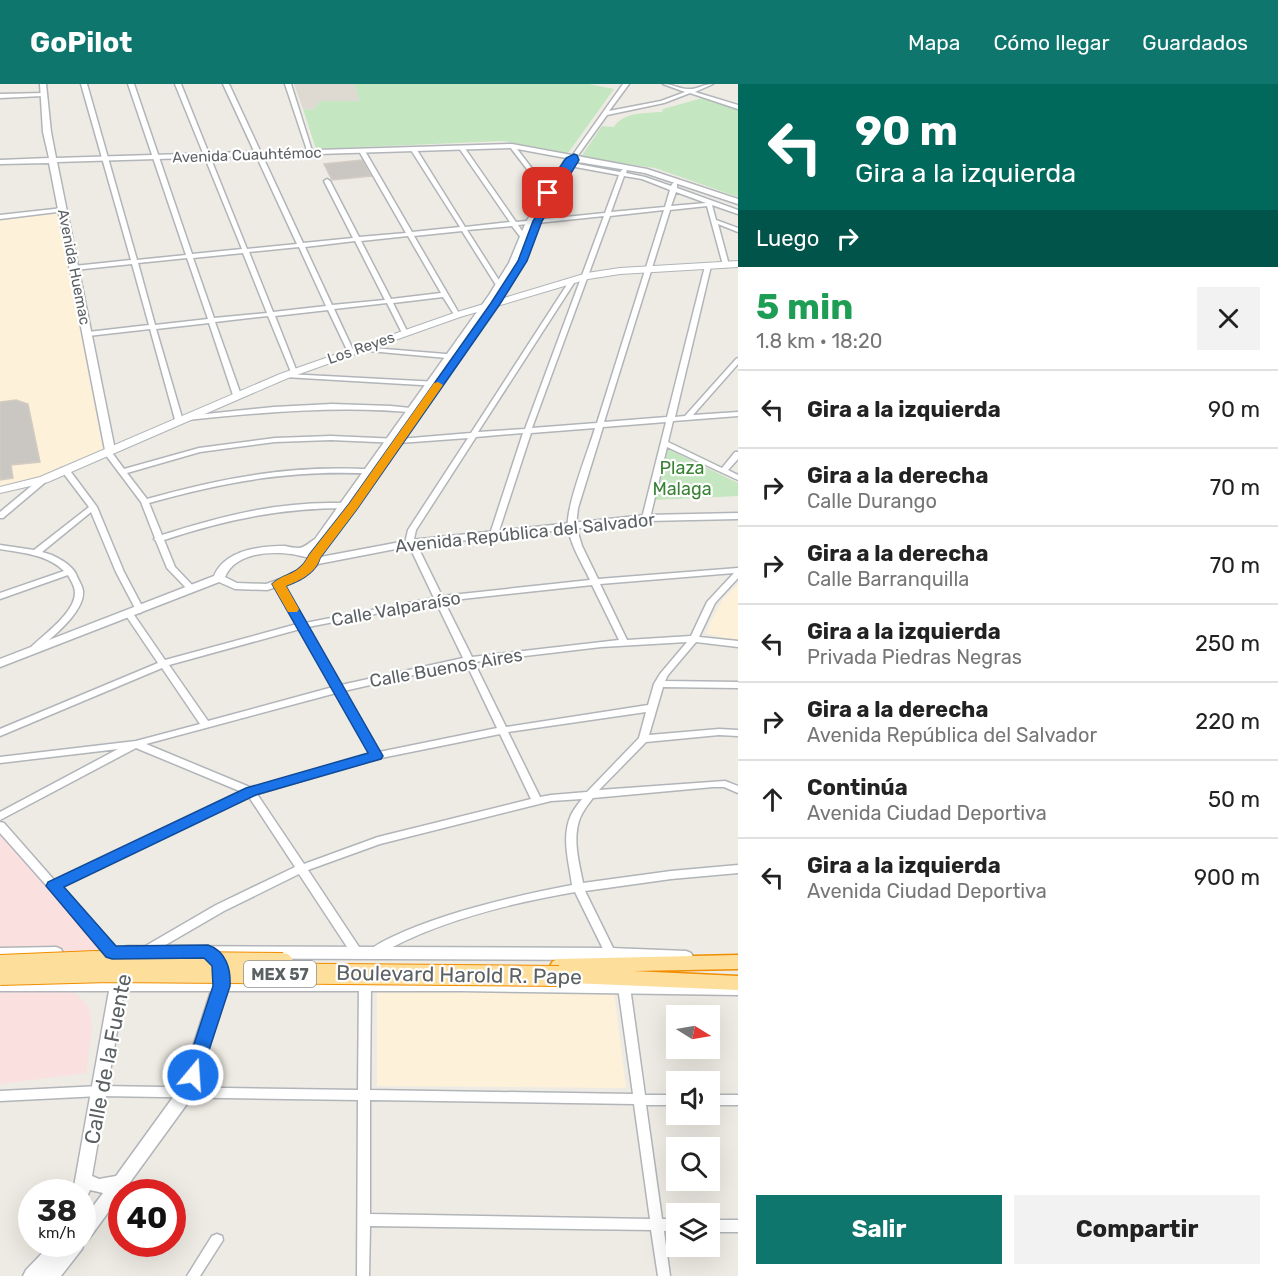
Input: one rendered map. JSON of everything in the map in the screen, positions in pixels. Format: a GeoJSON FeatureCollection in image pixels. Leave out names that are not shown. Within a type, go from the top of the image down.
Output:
{"type":"FeatureCollection","features":[{"type":"Feature","properties":{"kind":"highway","name":"Boulevard Harold R. Pape"},"geometry":{"type":"LineString","coordinates":[[0,965],[96,961],[559,971],[738,983]]}},
{"type":"Feature","properties":{"kind":"highway","name":"Boulevard Harold R. Pape"},"geometry":{"type":"LineString","coordinates":[[0,975],[109,972],[559,971],[738,961]]}},
{"type":"Feature","properties":{"kind":"main road","name":"Los Reyes"},"geometry":{"type":"LineString","coordinates":[[0,490],[44,480],[289,374],[483,307],[587,276],[735,264]]}},
{"type":"Feature","properties":{"kind":"street","name":"Avenida Huemac"},"geometry":{"type":"LineString","coordinates":[[43,84],[45,124],[110,450]]}},
{"type":"Feature","properties":{"kind":"street"},"geometry":{"type":"LineString","coordinates":[[84,84],[151,327],[182,420],[321,408],[375,407],[415,411]]}},
{"type":"Feature","properties":{"kind":"street"},"geometry":{"type":"LineString","coordinates":[[131,84],[237,395]]}},
{"type":"Feature","properties":{"kind":"street"},"geometry":{"type":"LineString","coordinates":[[178,84],[270,314],[289,374],[434,383]]}},
{"type":"Feature","properties":{"kind":"street"},"geometry":{"type":"LineString","coordinates":[[226,84],[329,308],[355,350],[453,356]]}},
{"type":"Feature","properties":{"kind":"street"},"geometry":{"type":"LineString","coordinates":[[288,84],[311,153]]}},
{"type":"Feature","properties":{"kind":"street"},"geometry":{"type":"LineString","coordinates":[[310,557],[349,506],[453,356],[513,263],[534,221],[626,84]]}},
{"type":"Feature","properties":{"kind":"street"},"geometry":{"type":"LineString","coordinates":[[666,84],[736,103],[738,98]]}},
{"type":"Feature","properties":{"kind":"street"},"geometry":{"type":"LineString","coordinates":[[681,84],[694,91]]}},
{"type":"Feature","properties":{"kind":"street"},"geometry":{"type":"LineString","coordinates":[[604,114],[662,102],[708,84]]}},
{"type":"Feature","properties":{"kind":"street"},"geometry":{"type":"LineString","coordinates":[[1,94],[43,94]]}},
{"type":"Feature","properties":{"kind":"street","name":"Avenida Cuauhtémoc"},"geometry":{"type":"LineString","coordinates":[[0,162],[494,147],[513,147],[573,160]]}},
{"type":"Feature","properties":{"kind":"street"},"geometry":{"type":"LineString","coordinates":[[513,147],[548,193]]}},
{"type":"Feature","properties":{"kind":"street"},"geometry":{"type":"LineString","coordinates":[[462,148],[524,238]]}},
{"type":"Feature","properties":{"kind":"street"},"geometry":{"type":"LineString","coordinates":[[414,150],[499,285]]}},
{"type":"Feature","properties":{"kind":"street"},"geometry":{"type":"LineString","coordinates":[[362,151],[457,315]]}},
{"type":"Feature","properties":{"kind":"street"},"geometry":{"type":"LineString","coordinates":[[573,160],[674,186],[738,206]]}},
{"type":"Feature","properties":{"kind":"street"},"geometry":{"type":"LineString","coordinates":[[453,356],[495,304],[522,261],[534,221],[548,193],[573,160]]}},
{"type":"Feature","properties":{"kind":"street"},"geometry":{"type":"LineString","coordinates":[[573,160],[647,171],[738,202]]}},
{"type":"Feature","properties":{"kind":"street"},"geometry":{"type":"LineString","coordinates":[[494,534],[528,430],[587,276],[623,172]]}},
{"type":"Feature","properties":{"kind":"street"},"geometry":{"type":"LineString","coordinates":[[327,181],[405,333]]}},
{"type":"Feature","properties":{"kind":"street"},"geometry":{"type":"LineString","coordinates":[[674,186],[710,203],[738,212]]}},
{"type":"Feature","properties":{"kind":"street"},"geometry":{"type":"LineString","coordinates":[[624,642],[594,582],[572,526],[574,508],[646,270],[674,186]]}},
{"type":"Feature","properties":{"kind":"street"},"geometry":{"type":"LineString","coordinates":[[74,268],[710,203]]}},
{"type":"Feature","properties":{"kind":"street"},"geometry":{"type":"LineString","coordinates":[[710,203],[714,221],[735,264]]}},
{"type":"Feature","properties":{"kind":"street"},"geometry":{"type":"LineString","coordinates":[[0,217],[63,210]]}},
{"type":"Feature","properties":{"kind":"street"},"geometry":{"type":"LineString","coordinates":[[714,221],[738,230]]}},
{"type":"Feature","properties":{"kind":"street"},"geometry":{"type":"LineString","coordinates":[[646,518],[708,266]]}},
{"type":"Feature","properties":{"kind":"street"},"geometry":{"type":"LineString","coordinates":[[537,801],[411,543],[412,530],[573,280]]}},
{"type":"Feature","properties":{"kind":"street"},"geometry":{"type":"LineString","coordinates":[[88,334],[445,295]]}},
{"type":"Feature","properties":{"kind":"street"},"geometry":{"type":"LineString","coordinates":[[687,418],[738,360]]}},
{"type":"Feature","properties":{"kind":"street"},"geometry":{"type":"LineString","coordinates":[[123,472],[199,450],[233,444],[308,438],[394,441],[738,414]]}},
{"type":"Feature","properties":{"kind":"street"},"geometry":{"type":"LineString","coordinates":[[664,443],[738,478]]}},
{"type":"Feature","properties":{"kind":"street"},"geometry":{"type":"LineString","coordinates":[[110,450],[110,454],[145,502],[158,539],[175,573],[192,589]]}},
{"type":"Feature","properties":{"kind":"street"},"geometry":{"type":"LineString","coordinates":[[723,471],[738,454]]}},
{"type":"Feature","properties":{"kind":"street"},"geometry":{"type":"LineString","coordinates":[[65,470],[93,507],[134,612],[163,664],[206,726]]}},
{"type":"Feature","properties":{"kind":"street"},"geometry":{"type":"LineString","coordinates":[[145,502],[192,487],[242,477],[309,470],[373,472]]}},
{"type":"Feature","properties":{"kind":"street"},"geometry":{"type":"LineString","coordinates":[[0,516],[44,480]]}},
{"type":"Feature","properties":{"kind":"street"},"geometry":{"type":"LineString","coordinates":[[158,539],[219,520],[264,510],[349,506]]}},
{"type":"Feature","properties":{"kind":"street"},"geometry":{"type":"LineString","coordinates":[[36,553],[93,507]]}},
{"type":"Feature","properties":{"kind":"street","name":"Avenida República del Salvador"},"geometry":{"type":"LineString","coordinates":[[0,663],[219,578],[224,566],[241,556],[270,550],[310,557],[411,543],[646,518],[738,516]]}},
{"type":"Feature","properties":{"kind":"street"},"geometry":{"type":"LineString","coordinates":[[0,547],[36,553],[54,559],[71,571],[79,592],[78,602],[71,612],[35,648]]}},
{"type":"Feature","properties":{"kind":"street","name":"Avenida República del Salvador"},"geometry":{"type":"LineString","coordinates":[[219,578],[242,587],[279,584],[296,578],[310,557]]}},
{"type":"Feature","properties":{"kind":"street"},"geometry":{"type":"LineString","coordinates":[[0,596],[71,571]]}},
{"type":"Feature","properties":{"kind":"street"},"geometry":{"type":"LineString","coordinates":[[611,954],[578,887],[571,847],[572,828],[576,815],[590,794],[643,738],[659,684],[679,655],[694,639],[711,602],[738,572]]}},
{"type":"Feature","properties":{"kind":"street","name":"Calle Valparaíso"},"geometry":{"type":"LineString","coordinates":[[0,733],[163,664],[301,626],[440,599],[594,582],[738,572]]}},
{"type":"Feature","properties":{"kind":"street"},"geometry":{"type":"LineString","coordinates":[[279,584],[376,756]]}},
{"type":"Feature","properties":{"kind":"street","name":"Calle Buenos Aires"},"geometry":{"type":"LineString","coordinates":[[0,816],[136,744],[338,688],[468,660],[624,642],[694,639],[738,644]]}},
{"type":"Feature","properties":{"kind":"street"},"geometry":{"type":"LineString","coordinates":[[659,684],[738,685]]}},
{"type":"Feature","properties":{"kind":"street"},"geometry":{"type":"LineString","coordinates":[[54,886],[251,792],[376,756],[503,730],[651,708]]}},
{"type":"Feature","properties":{"kind":"street"},"geometry":{"type":"LineString","coordinates":[[643,738],[719,732],[738,733]]}},
{"type":"Feature","properties":{"kind":"street"},"geometry":{"type":"LineString","coordinates":[[0,760],[136,744],[251,792],[357,953]]}},
{"type":"Feature","properties":{"kind":"street"},"geometry":{"type":"LineString","coordinates":[[145,952],[219,908],[300,869],[378,841],[537,801],[590,794],[714,784],[725,784],[738,790]]}},
{"type":"Feature","properties":{"kind":"street"},"geometry":{"type":"LineString","coordinates":[[0,826],[112,952]]}},
{"type":"Feature","properties":{"kind":"street"},"geometry":{"type":"LineString","coordinates":[[372,954],[422,927],[520,900],[578,887],[671,873],[738,869]]}},
{"type":"Feature","properties":{"kind":"street"},"geometry":{"type":"LineString","coordinates":[[123,1179],[186,1092],[222,986],[223,973],[220,963],[208,951]]}},
{"type":"Feature","properties":{"kind":"street"},"geometry":{"type":"LineString","coordinates":[[0,954],[208,951],[611,954],[738,961]]}},
{"type":"Feature","properties":{"kind":"street","name":"Calle de la Fuente"},"geometry":{"type":"LineString","coordinates":[[85,1179],[118,985],[124,966],[145,952]]}},
{"type":"Feature","properties":{"kind":"street"},"geometry":{"type":"LineString","coordinates":[[329,953],[318,963],[317,971],[320,978],[335,986]]}},
{"type":"Feature","properties":{"kind":"street"},"geometry":{"type":"LineString","coordinates":[[0,985],[365,985],[738,989]]}},
{"type":"Feature","properties":{"kind":"street"},"geometry":{"type":"LineString","coordinates":[[363,1276],[365,985]]}},
{"type":"Feature","properties":{"kind":"street"},"geometry":{"type":"LineString","coordinates":[[624,987],[664,1276]]}},
{"type":"Feature","properties":{"kind":"street"},"geometry":{"type":"LineString","coordinates":[[0,1096],[100,1091],[666,1100]]}},
{"type":"Feature","properties":{"kind":"street"},"geometry":{"type":"LineString","coordinates":[[720,1100],[738,1100]]}},
{"type":"Feature","properties":{"kind":"street"},"geometry":{"type":"LineString","coordinates":[[96,1216],[108,1200]]}},
{"type":"Feature","properties":{"kind":"street"},"geometry":{"type":"LineString","coordinates":[[364,1220],[666,1225]]}},
{"type":"Feature","properties":{"kind":"street"},"geometry":{"type":"LineString","coordinates":[[720,1226],[738,1226]]}},
{"type":"Feature","properties":{"kind":"street"},"geometry":{"type":"LineString","coordinates":[[193,1276],[217,1239]]}},
{"type":"Feature","properties":{"kind":"street"},"geometry":{"type":"LineString","coordinates":[[32,1276],[50,1257]]}},
{"type":"Feature","properties":{"kind":"street"},"geometry":{"type":"LineString","coordinates":[[51,1276],[66,1257]]}},
{"type":"Feature","properties":{"kind":"shaded area"},"geometry":{"type":"Polygon","coordinates":[[[294,84],[354,84],[360,101],[320,101],[313,110],[303,109],[294,84]]]}},
{"type":"Feature","properties":{"kind":"shaded area"},"geometry":{"type":"Polygon","coordinates":[[[59,212],[103,449],[26,483],[0,486],[0,219],[59,212]]]}},
{"type":"Feature","properties":{"kind":"shaded area"},"geometry":{"type":"Polygon","coordinates":[[[738,584],[738,641],[707,633],[723,599],[738,584]]]}},
{"type":"Feature","properties":{"kind":"shaded area"},"geometry":{"type":"Polygon","coordinates":[[[0,829],[107,953],[0,954],[0,829]]]}},
{"type":"Feature","properties":{"kind":"shaded area"},"geometry":{"type":"Polygon","coordinates":[[[64,989],[78,995],[88,1007],[92,1024],[86,1073],[0,1084],[0,993],[64,989]]]}},
{"type":"Feature","properties":{"kind":"shaded area"},"geometry":{"type":"Polygon","coordinates":[[[377,990],[614,992],[626,1088],[377,1086],[377,990]]]}},
{"type":"Feature","properties":{"kind":"green space"},"geometry":{"type":"Polygon","coordinates":[[[354,84],[588,84],[614,89],[568,153],[503,141],[316,149],[303,109],[313,110],[320,101],[360,101],[354,84]]]}},
{"type":"Feature","properties":{"kind":"green space"},"geometry":{"type":"Polygon","coordinates":[[[702,98],[738,110],[738,197],[655,168],[581,157],[602,126],[614,127],[623,118],[629,116],[662,112],[663,109],[702,98]]]}},
{"type":"Feature","properties":{"kind":"green space","name":"Plaza Malaga"},"geometry":{"type":"Polygon","coordinates":[[[668,449],[738,483],[738,496],[655,500],[668,449]]]}},
{"type":"Feature","properties":{"kind":"building"},"geometry":{"type":"Polygon","coordinates":[[[362,160],[371,176],[332,180],[324,164],[362,160]]]}},
{"type":"Feature","properties":{"kind":"building"},"geometry":{"type":"Polygon","coordinates":[[[16,400],[28,404],[40,462],[11,465],[13,478],[0,480],[0,402],[16,400]]]}},
{"type":"Feature","properties":{"kind":"slow traffic"},"geometry":{"type":"LineString","coordinates":[[292,609],[279,584],[296,578],[312,564],[314,557],[353,506],[438,385]]}},
{"type":"Feature","properties":{"kind":"route"},"geometry":{"type":"LineString","coordinates":[[193,1075],[222,986],[223,973],[220,963],[208,951],[112,952],[54,886],[251,792],[376,756],[279,584],[296,578],[312,564],[314,557],[353,506],[511,281],[522,261],[538,221],[575,160],[574,157],[569,159],[548,193]]}}]}
